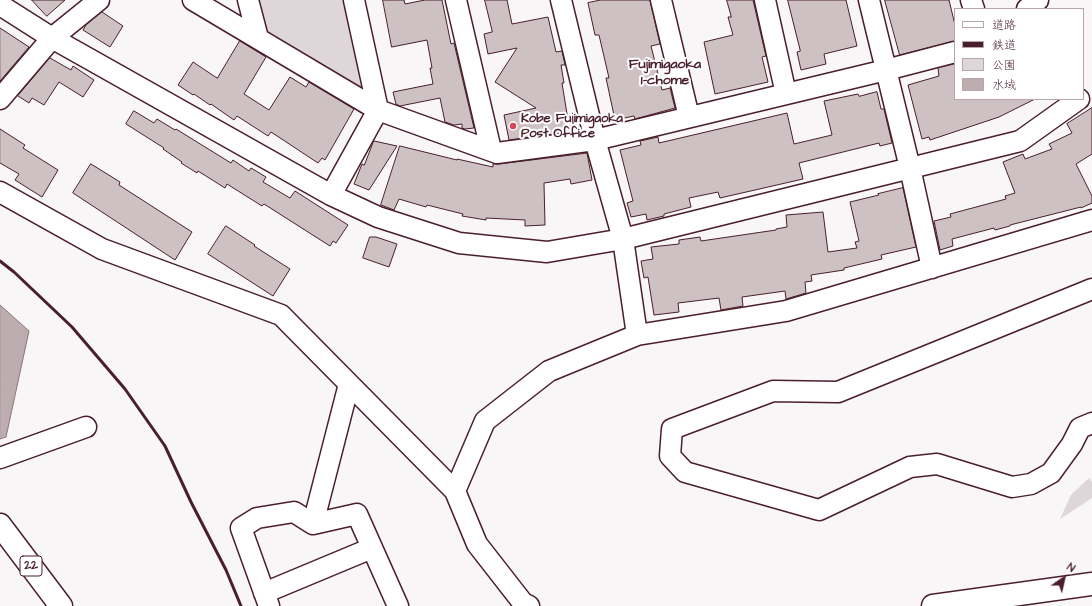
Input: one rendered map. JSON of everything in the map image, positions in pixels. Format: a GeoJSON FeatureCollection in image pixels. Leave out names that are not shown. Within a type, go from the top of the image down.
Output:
{"type":"FeatureCollection","features":[{"type":"Feature","properties":{"kind":"main road","name":"22"},"geometry":{"type":"LineString","coordinates":[[0,526],[61,606]]}},
{"type":"Feature","properties":{"kind":"main road"},"geometry":{"type":"LineString","coordinates":[[933,606],[1091,583]]}},
{"type":"Feature","properties":{"kind":"street"},"geometry":{"type":"LineString","coordinates":[[0,99],[52,38],[98,0]]}},
{"type":"Feature","properties":{"kind":"street"},"geometry":{"type":"LineString","coordinates":[[193,0],[378,110],[497,153],[595,140],[954,52]]}},
{"type":"Feature","properties":{"kind":"street"},"geometry":{"type":"LineString","coordinates":[[248,0],[258,38]]}},
{"type":"Feature","properties":{"kind":"street"},"geometry":{"type":"LineString","coordinates":[[331,195],[378,110],[354,0]]}},
{"type":"Feature","properties":{"kind":"street"},"geometry":{"type":"LineString","coordinates":[[456,0],[491,150]]}},
{"type":"Feature","properties":{"kind":"street"},"geometry":{"type":"LineString","coordinates":[[561,0],[595,140],[623,239],[637,335]]}},
{"type":"Feature","properties":{"kind":"street"},"geometry":{"type":"LineString","coordinates":[[661,0],[689,117]]}},
{"type":"Feature","properties":{"kind":"street"},"geometry":{"type":"LineString","coordinates":[[765,0],[786,94]]}},
{"type":"Feature","properties":{"kind":"street"},"geometry":{"type":"LineString","coordinates":[[869,0],[910,168],[932,268]]}},
{"type":"Feature","properties":{"kind":"street"},"geometry":{"type":"LineString","coordinates":[[1028,8],[1038,0]]}},
{"type":"Feature","properties":{"kind":"street"},"geometry":{"type":"LineString","coordinates":[[0,5],[52,38],[331,195],[378,217],[459,243],[547,252],[623,239],[1020,141],[1078,100]]}},
{"type":"Feature","properties":{"kind":"street"},"geometry":{"type":"LineString","coordinates":[[0,192],[102,249],[281,315],[455,491],[478,544],[523,603],[529,606]]}},
{"type":"Feature","properties":{"kind":"street"},"geometry":{"type":"LineString","coordinates":[[455,491],[485,421],[549,371],[637,335],[786,311],[1092,220]]}},
{"type":"Feature","properties":{"kind":"street"},"geometry":{"type":"LineString","coordinates":[[1092,289],[838,392],[773,391],[672,429],[670,456],[685,472],[819,510],[910,467],[937,464],[1012,487],[1031,484],[1051,473],[1072,444],[1080,428],[1092,423]]}},
{"type":"Feature","properties":{"kind":"street"},"geometry":{"type":"LineString","coordinates":[[313,524],[349,384]]}},
{"type":"Feature","properties":{"kind":"street"},"geometry":{"type":"LineString","coordinates":[[0,458],[86,428]]}},
{"type":"Feature","properties":{"kind":"street"},"geometry":{"type":"LineString","coordinates":[[372,548],[267,600],[241,528],[256,518],[294,512],[313,524],[357,514],[398,606]]}},
{"type":"Feature","properties":{"kind":"green space"},"geometry":{"type":"Polygon","coordinates":[[[248,0],[354,0],[378,110],[258,38],[248,0]]]}},
{"type":"Feature","properties":{"kind":"green space"},"geometry":{"type":"Polygon","coordinates":[[[1089,478],[1092,482],[1092,498],[1060,519],[1071,495],[1089,478]]]}},
{"type":"Feature","properties":{"kind":"water"},"geometry":{"type":"Polygon","coordinates":[[[0,305],[29,331],[6,437],[0,439],[0,305]]]}},
{"type":"Feature","properties":{"kind":"building"},"geometry":{"type":"Polygon","coordinates":[[[32,0],[65,0],[47,16],[32,0]]]}},
{"type":"Feature","properties":{"kind":"building"},"geometry":{"type":"Polygon","coordinates":[[[383,0],[404,0],[405,4],[425,0],[442,0],[451,44],[454,43],[474,128],[465,129],[462,128],[462,124],[454,125],[445,122],[440,98],[400,106],[396,104],[393,92],[433,84],[430,68],[432,68],[427,40],[392,47],[383,0]]]}},
{"type":"Feature","properties":{"kind":"building"},"geometry":{"type":"Polygon","coordinates":[[[485,0],[507,0],[512,24],[548,17],[556,52],[562,51],[565,65],[561,65],[564,83],[562,83],[570,132],[509,140],[504,115],[536,108],[495,82],[517,48],[488,54],[484,34],[492,32],[485,0]]]}},
{"type":"Feature","properties":{"kind":"building"},"geometry":{"type":"Polygon","coordinates":[[[601,0],[650,0],[660,44],[651,46],[662,90],[670,88],[675,108],[635,119],[634,116],[615,120],[606,78],[609,78],[599,35],[595,35],[588,3],[601,0]]]}},
{"type":"Feature","properties":{"kind":"building"},"geometry":{"type":"Polygon","coordinates":[[[727,0],[753,0],[766,56],[762,57],[768,82],[715,94],[704,42],[733,35],[728,17],[731,17],[727,0]]]}},
{"type":"Feature","properties":{"kind":"building"},"geometry":{"type":"Polygon","coordinates":[[[788,0],[846,0],[857,46],[824,54],[826,64],[801,70],[797,52],[800,51],[788,0]]]}},
{"type":"Feature","properties":{"kind":"building"},"geometry":{"type":"Polygon","coordinates":[[[885,0],[949,0],[954,21],[954,41],[900,55],[885,0]]]}},
{"type":"Feature","properties":{"kind":"building"},"geometry":{"type":"Polygon","coordinates":[[[102,12],[123,26],[110,47],[83,30],[86,25],[102,12]]]}},
{"type":"Feature","properties":{"kind":"building"},"geometry":{"type":"Polygon","coordinates":[[[0,28],[29,47],[0,81],[0,28]]]}},
{"type":"Feature","properties":{"kind":"building"},"geometry":{"type":"Polygon","coordinates":[[[240,41],[266,57],[244,94],[269,110],[290,77],[306,87],[309,82],[354,109],[325,160],[322,158],[318,163],[271,132],[268,136],[237,116],[234,120],[211,104],[210,105],[178,85],[193,62],[217,78],[240,41]]]}},
{"type":"Feature","properties":{"kind":"building"},"geometry":{"type":"Polygon","coordinates":[[[50,58],[71,70],[73,66],[94,80],[83,97],[59,82],[44,105],[32,98],[29,103],[18,96],[50,58]]]}},
{"type":"Feature","properties":{"kind":"building"},"geometry":{"type":"Polygon","coordinates":[[[954,64],[954,100],[1033,100],[999,117],[930,140],[929,137],[922,139],[908,85],[939,76],[938,68],[954,64]]]}},
{"type":"Feature","properties":{"kind":"building"},"geometry":{"type":"Polygon","coordinates":[[[877,92],[881,109],[884,109],[892,143],[880,146],[879,143],[799,163],[803,179],[720,198],[718,192],[689,198],[691,207],[647,220],[646,214],[631,217],[627,203],[633,201],[620,150],[641,145],[640,141],[658,137],[659,143],[787,113],[794,144],[832,135],[824,101],[858,94],[859,96],[877,92]]]}},
{"type":"Feature","properties":{"kind":"building"},"geometry":{"type":"Polygon","coordinates":[[[1092,108],[1092,154],[1076,164],[1092,196],[1092,203],[1081,208],[995,230],[994,228],[952,239],[953,246],[940,250],[934,221],[951,217],[950,214],[1006,199],[1005,196],[1015,193],[1003,162],[1023,154],[1025,159],[1052,149],[1049,144],[1072,133],[1067,124],[1092,108]]]}},
{"type":"Feature","properties":{"kind":"building"},"geometry":{"type":"Polygon","coordinates":[[[134,111],[154,123],[157,119],[175,130],[176,129],[231,163],[233,160],[249,171],[251,168],[266,177],[263,182],[290,198],[295,191],[348,225],[336,243],[333,241],[330,246],[264,204],[262,206],[227,184],[225,188],[198,171],[197,173],[181,163],[182,162],[163,149],[164,148],[126,124],[134,111]]]}},
{"type":"Feature","properties":{"kind":"building"},"geometry":{"type":"Polygon","coordinates":[[[0,129],[25,145],[23,148],[58,170],[42,197],[15,180],[19,174],[0,163],[0,129]]]}},
{"type":"Feature","properties":{"kind":"building"},"geometry":{"type":"Polygon","coordinates":[[[374,141],[397,146],[369,190],[354,184],[374,141]]]}},
{"type":"Feature","properties":{"kind":"building"},"geometry":{"type":"Polygon","coordinates":[[[400,146],[493,167],[493,164],[587,153],[592,180],[571,184],[570,179],[544,183],[545,225],[525,226],[525,220],[486,218],[486,220],[462,216],[463,214],[427,205],[426,207],[399,199],[394,210],[381,205],[400,146]]]}},
{"type":"Feature","properties":{"kind":"building"},"geometry":{"type":"Polygon","coordinates":[[[91,164],[120,182],[119,185],[192,232],[175,260],[73,193],[91,164]]]}},
{"type":"Feature","properties":{"kind":"building"},"geometry":{"type":"Polygon","coordinates":[[[903,188],[916,247],[881,255],[882,259],[844,268],[844,270],[811,275],[812,281],[805,282],[806,293],[786,299],[785,291],[742,297],[743,306],[721,310],[719,298],[678,303],[679,312],[654,315],[648,277],[644,278],[641,261],[653,259],[651,247],[679,244],[679,240],[700,237],[701,241],[776,230],[787,227],[786,215],[823,212],[828,252],[857,248],[855,242],[859,241],[850,202],[903,188]]]}},
{"type":"Feature","properties":{"kind":"building"},"geometry":{"type":"Polygon","coordinates":[[[226,226],[290,269],[273,296],[208,254],[226,226]]]}},
{"type":"Feature","properties":{"kind":"building"},"geometry":{"type":"Polygon","coordinates":[[[370,237],[376,237],[397,244],[389,267],[363,258],[370,237]]]}},
{"type":"Feature","properties":{"kind":"railway"},"geometry":{"type":"LineString","coordinates":[[0,261],[14,272],[72,327],[125,389],[165,446],[191,502],[226,570],[241,606]]}},
{"type":"Feature","properties":{"kind":"place","name":"Kobe Fujimigaoka Post Office"},"geometry":{"type":"Point","coordinates":[513,126]}},
{"type":"Feature","properties":{"kind":"district","name":"Fujimigaoka 1-chome"},"geometry":{"type":"Point","coordinates":[665,74]}}]}
